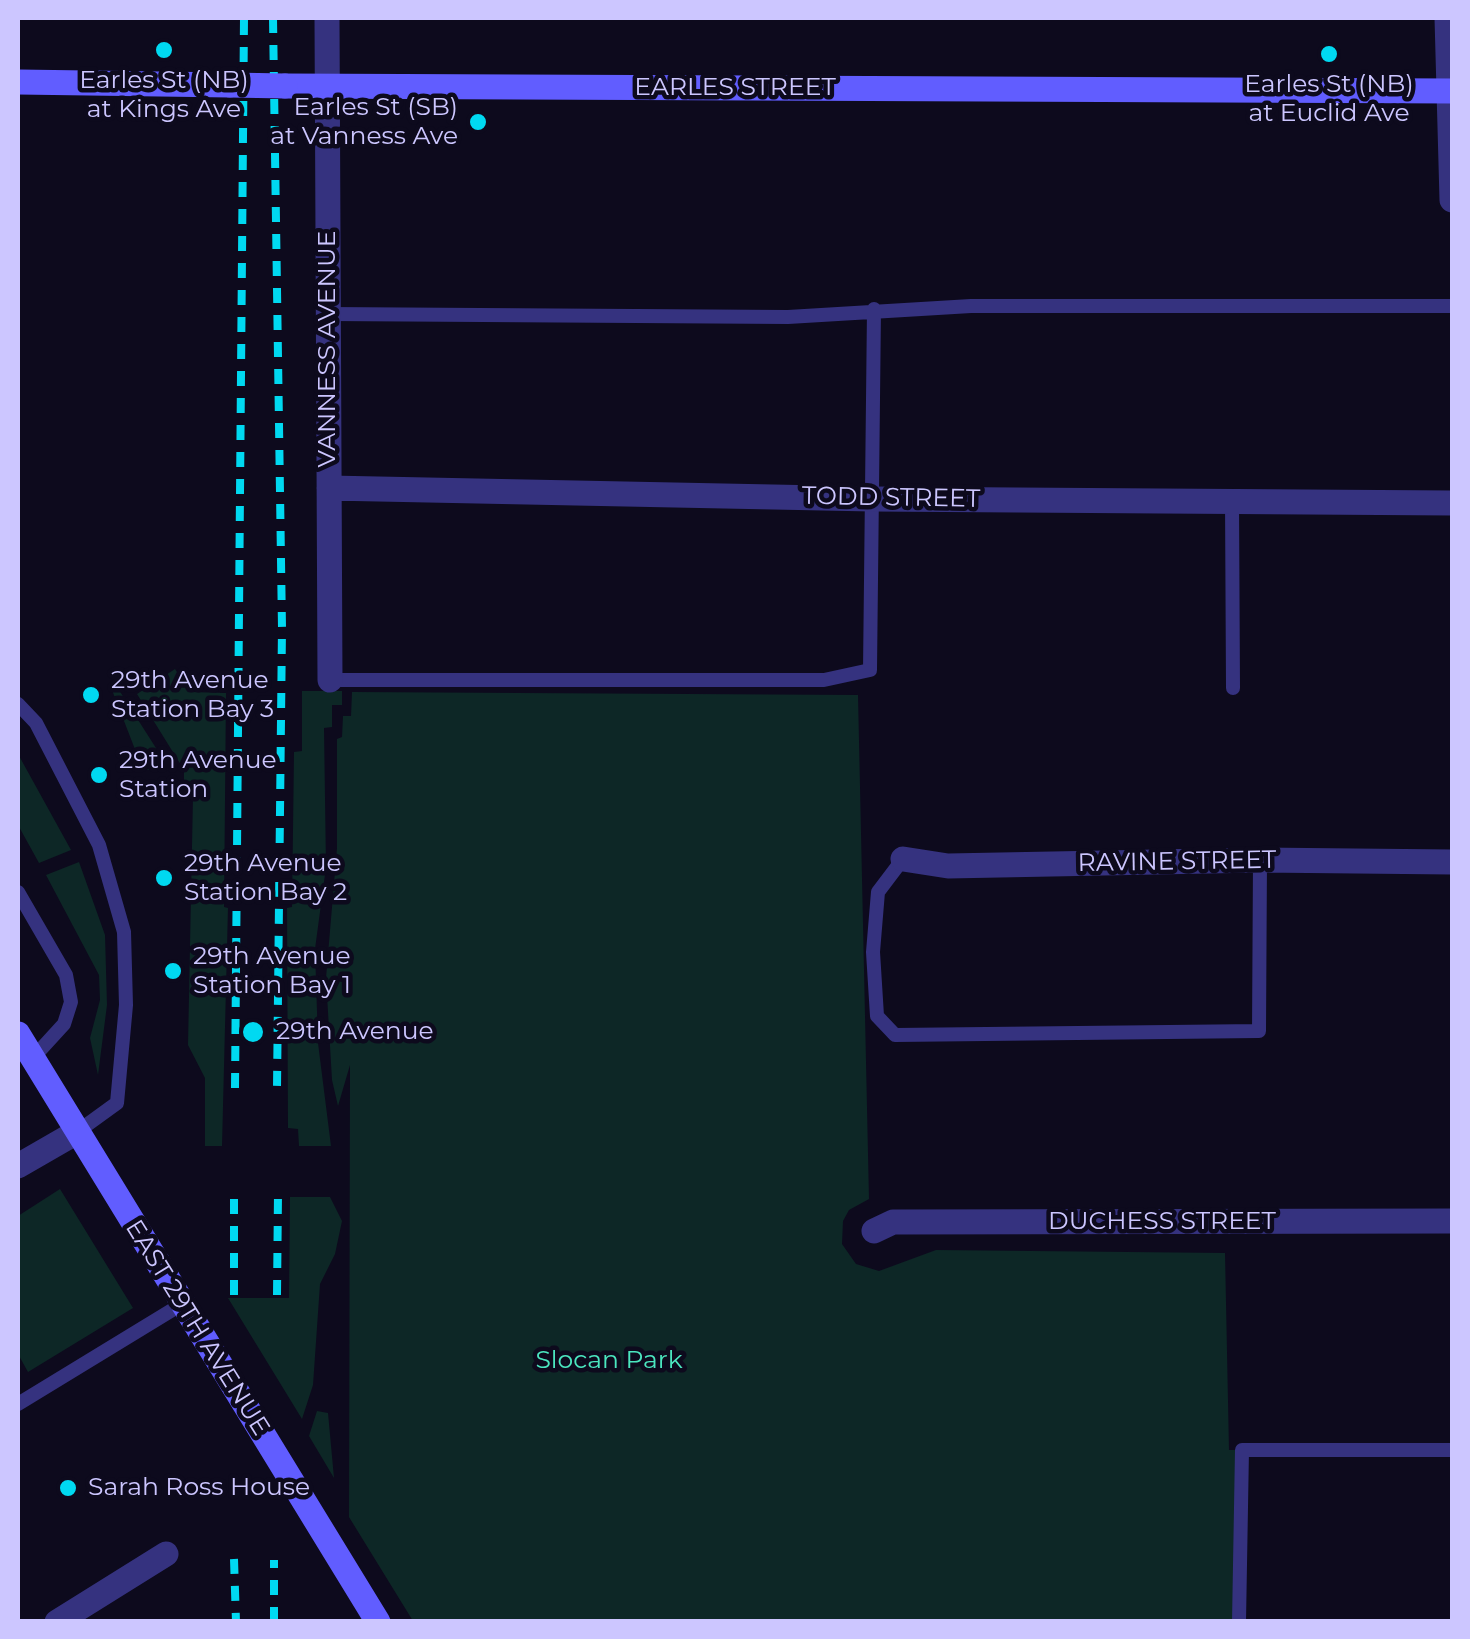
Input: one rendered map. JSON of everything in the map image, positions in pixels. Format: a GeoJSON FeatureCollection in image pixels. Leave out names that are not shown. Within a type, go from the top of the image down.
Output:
{"type":"FeatureCollection","features":[{"type":"Feature","properties":{"kind":"street","name":"VANNESS AVENUE"},"geometry":{"type":"LineString","coordinates":[[327,18],[330,680]]}},
{"type":"Feature","properties":{"kind":"street"},"geometry":{"type":"LineString","coordinates":[[1447,18],[1452,200]]}},
{"type":"Feature","properties":{"kind":"street","name":"EARLES STREET"},"geometry":{"type":"LineString","coordinates":[[18,82],[1450,91]]}},
{"type":"Feature","properties":{"kind":"street","name":"TODD STREET"},"geometry":{"type":"LineString","coordinates":[[328,488],[872,499],[1452,502]]}},
{"type":"Feature","properties":{"kind":"street","name":"RAVINE STREET"},"geometry":{"type":"LineString","coordinates":[[903,859],[948,866],[1260,860],[1452,862]]}},
{"type":"Feature","properties":{"kind":"street","name":"EAST 29TH AVENUE"},"geometry":{"type":"LineString","coordinates":[[18,1034],[378,1622]]}},
{"type":"Feature","properties":{"kind":"street"},"geometry":{"type":"LineString","coordinates":[[18,1166],[76,1132]]}},
{"type":"Feature","properties":{"kind":"street","name":"DUCHESS STREET"},"geometry":{"type":"LineString","coordinates":[[874,1231],[893,1222],[1452,1221]]}},
{"type":"Feature","properties":{"kind":"street"},"geometry":{"type":"LineString","coordinates":[[57,1622],[166,1554]]}},
{"type":"Feature","properties":{"kind":"lane"},"geometry":{"type":"LineString","coordinates":[[328,314],[788,317],[874,309],[1452,306]]}},
{"type":"Feature","properties":{"kind":"lane"},"geometry":{"type":"LineString","coordinates":[[330,680],[824,680],[870,670],[874,309]]}},
{"type":"Feature","properties":{"kind":"lane"},"geometry":{"type":"LineString","coordinates":[[1232,500],[1233,688]]}},
{"type":"Feature","properties":{"kind":"lane"},"geometry":{"type":"LineString","coordinates":[[18,704],[36,724],[99,845],[124,932],[126,1005],[117,1103],[76,1132]]}},
{"type":"Feature","properties":{"kind":"lane"},"geometry":{"type":"LineString","coordinates":[[903,859],[878,892],[873,952],[877,1016],[895,1035],[1259,1031],[1260,860]]}},
{"type":"Feature","properties":{"kind":"lane"},"geometry":{"type":"LineString","coordinates":[[18,892],[66,975],[71,1002],[64,1024],[32,1059]]}},
{"type":"Feature","properties":{"kind":"lane"},"geometry":{"type":"LineString","coordinates":[[18,1404],[182,1304]]}},
{"type":"Feature","properties":{"kind":"lane"},"geometry":{"type":"LineString","coordinates":[[1239,1622],[1242,1450],[1452,1450]]}},
{"type":"Feature","properties":{"kind":"green space"},"geometry":{"type":"Polygon","coordinates":[[[175,669],[190,692],[226,693],[224,907],[228,908],[222,1146],[205,1146],[205,1078],[188,1045],[193,796],[184,784],[184,770],[137,694],[175,669]]]}},
{"type":"Feature","properties":{"kind":"green space"},"geometry":{"type":"Polygon","coordinates":[[[112,690],[119,690],[170,770],[143,770],[112,690]]]}},
{"type":"Feature","properties":{"kind":"green space"},"geometry":{"type":"Polygon","coordinates":[[[302,691],[342,691],[342,705],[332,705],[332,727],[324,728],[326,867],[315,949],[318,1043],[331,1146],[299,1146],[298,1129],[288,1128],[287,908],[292,907],[294,752],[302,751],[302,691]]]}},
{"type":"Feature","properties":{"kind":"green space","name":"Slocan Park"},"geometry":{"type":"Polygon","coordinates":[[[352,692],[858,695],[869,1199],[849,1210],[843,1221],[842,1244],[856,1264],[879,1271],[936,1250],[1225,1253],[1229,1450],[1242,1450],[1239,1621],[413,1621],[349,1517],[350,1065],[338,1106],[332,1080],[326,978],[337,848],[337,739],[342,737],[343,716],[351,716],[352,692]]]}},
{"type":"Feature","properties":{"kind":"green space"},"geometry":{"type":"Polygon","coordinates":[[[18,754],[71,850],[39,863],[18,825],[18,754]]]}},
{"type":"Feature","properties":{"kind":"green space"},"geometry":{"type":"Polygon","coordinates":[[[79,862],[105,935],[107,1005],[98,1075],[90,1038],[100,1000],[99,975],[46,875],[79,862]]]}},
{"type":"Feature","properties":{"kind":"green space"},"geometry":{"type":"Polygon","coordinates":[[[60,1189],[133,1308],[28,1372],[18,1354],[18,1216],[60,1189]]]}},
{"type":"Feature","properties":{"kind":"green space"},"geometry":{"type":"Polygon","coordinates":[[[290,1197],[330,1197],[342,1221],[335,1254],[320,1284],[313,1385],[302,1419],[228,1298],[289,1298],[290,1197]]]}},
{"type":"Feature","properties":{"kind":"green space"},"geometry":{"type":"Polygon","coordinates":[[[317,1411],[328,1413],[334,1478],[309,1436],[317,1411]]]}},
{"type":"Feature","properties":{"kind":"railway"},"geometry":{"type":"LineString","coordinates":[[235,1088],[244,18]]}},
{"type":"Feature","properties":{"kind":"railway"},"geometry":{"type":"LineString","coordinates":[[273,18],[282,628],[277,1088]]}},
{"type":"Feature","properties":{"kind":"railway"},"geometry":{"type":"LineString","coordinates":[[234,1193],[234,1295]]}},
{"type":"Feature","properties":{"kind":"railway"},"geometry":{"type":"LineString","coordinates":[[277,1295],[278,1194]]}},
{"type":"Feature","properties":{"kind":"railway"},"geometry":{"type":"LineString","coordinates":[[234,1559],[236,1622]]}},
{"type":"Feature","properties":{"kind":"railway"},"geometry":{"type":"LineString","coordinates":[[274,1560],[274,1622]]}},
{"type":"Feature","properties":{"kind":"place","name":"Earles St (NB) at Kings Ave"},"geometry":{"type":"Point","coordinates":[164,50]}},
{"type":"Feature","properties":{"kind":"place","name":"Earles St (NB) at Euclid Ave"},"geometry":{"type":"Point","coordinates":[1329,54]}},
{"type":"Feature","properties":{"kind":"place","name":"Earles St (SB) at Vanness Ave"},"geometry":{"type":"Point","coordinates":[478,122]}},
{"type":"Feature","properties":{"kind":"place","name":"29th Avenue Station Bay 3"},"geometry":{"type":"Point","coordinates":[91,695]}},
{"type":"Feature","properties":{"kind":"place","name":"29th Avenue Station"},"geometry":{"type":"Point","coordinates":[99,775]}},
{"type":"Feature","properties":{"kind":"place","name":"29th Avenue Station Bay 2"},"geometry":{"type":"Point","coordinates":[164,878]}},
{"type":"Feature","properties":{"kind":"place","name":"29th Avenue Station Bay 1"},"geometry":{"type":"Point","coordinates":[173,971]}},
{"type":"Feature","properties":{"kind":"place","name":"29th Avenue"},"geometry":{"type":"Point","coordinates":[253,1032]}},
{"type":"Feature","properties":{"kind":"place","name":"Sarah Ross House"},"geometry":{"type":"Point","coordinates":[68,1488]}}]}
